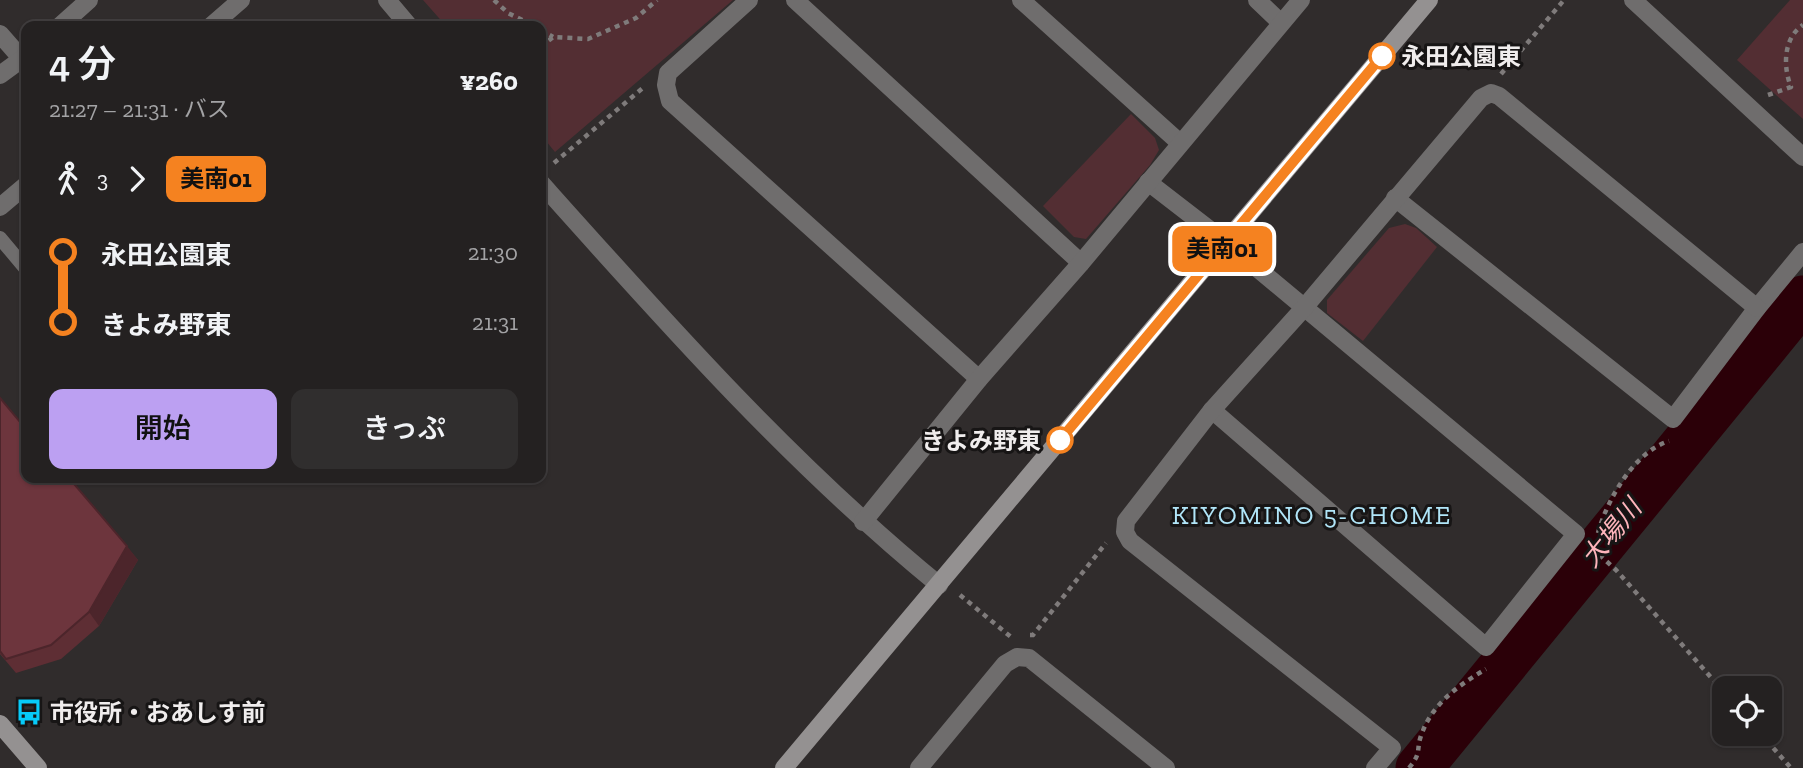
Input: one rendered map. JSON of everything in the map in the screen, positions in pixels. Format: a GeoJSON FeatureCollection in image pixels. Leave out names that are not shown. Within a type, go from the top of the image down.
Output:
{"type":"FeatureCollection","features":[{"type":"Feature","properties":{"kind":"street"},"geometry":{"type":"LineString","coordinates":[[66,21],[89,0]]}},
{"type":"Feature","properties":{"kind":"street"},"geometry":{"type":"LineString","coordinates":[[217,21],[242,0]]}},
{"type":"Feature","properties":{"kind":"street"},"geometry":{"type":"LineString","coordinates":[[387,0],[405,21]]}},
{"type":"Feature","properties":{"kind":"street"},"geometry":{"type":"LineString","coordinates":[[749,0],[667,73],[666,85],[670,101],[979,379]]}},
{"type":"Feature","properties":{"kind":"street"},"geometry":{"type":"LineString","coordinates":[[795,0],[1081,263]]}},
{"type":"Feature","properties":{"kind":"street"},"geometry":{"type":"LineString","coordinates":[[1021,0],[1180,143]]}},
{"type":"Feature","properties":{"kind":"street"},"geometry":{"type":"LineString","coordinates":[[1256,0],[1281,23]]}},
{"type":"Feature","properties":{"kind":"street"},"geometry":{"type":"LineString","coordinates":[[863,522],[979,379],[1081,263],[1301,0]]}},
{"type":"Feature","properties":{"kind":"street"},"geometry":{"type":"LineString","coordinates":[[784,768],[1429,0]]}},
{"type":"Feature","properties":{"kind":"street"},"geometry":{"type":"LineString","coordinates":[[1633,0],[1803,157]]}},
{"type":"Feature","properties":{"kind":"street"},"geometry":{"type":"LineString","coordinates":[[0,34],[21,54]]}},
{"type":"Feature","properties":{"kind":"street"},"geometry":{"type":"LineString","coordinates":[[0,75],[21,59]]}},
{"type":"Feature","properties":{"kind":"street"},"geometry":{"type":"LineString","coordinates":[[1375,768],[1392,748],[1130,541],[1125,531],[1126,521],[1212,410],[1303,309],[1481,98],[1491,93],[1499,96],[1757,308]]}},
{"type":"Feature","properties":{"kind":"street"},"geometry":{"type":"LineString","coordinates":[[1148,182],[1227,243],[1576,534],[1486,647],[1212,410]]}},
{"type":"Feature","properties":{"kind":"street"},"geometry":{"type":"LineString","coordinates":[[546,188],[746,408],[863,522],[939,585]]}},
{"type":"Feature","properties":{"kind":"street"},"geometry":{"type":"LineString","coordinates":[[0,207],[21,189]]}},
{"type":"Feature","properties":{"kind":"street"},"geometry":{"type":"LineString","coordinates":[[1395,198],[1673,419],[1803,252]]}},
{"type":"Feature","properties":{"kind":"street"},"geometry":{"type":"LineString","coordinates":[[922,767],[1005,664],[1017,657],[1029,658],[1166,768]]}},
{"type":"Feature","properties":{"kind":"street"},"geometry":{"type":"LineString","coordinates":[[0,724],[38,768]]}},
{"type":"Feature","properties":{"kind":"lane"},"geometry":{"type":"LineString","coordinates":[[0,237],[21,262]]}},
{"type":"Feature","properties":{"kind":"path"},"geometry":{"type":"LineString","coordinates":[[494,0],[508,13],[524,21]]}},
{"type":"Feature","properties":{"kind":"path"},"geometry":{"type":"LineString","coordinates":[[546,33],[553,37],[588,39],[636,18],[657,0]]}},
{"type":"Feature","properties":{"kind":"path"},"geometry":{"type":"LineString","coordinates":[[1491,93],[1497,79],[1564,0]]}},
{"type":"Feature","properties":{"kind":"path"},"geometry":{"type":"LineString","coordinates":[[1774,105],[1765,97],[1791,87],[1785,67],[1786,52],[1791,38],[1803,25]]}},
{"type":"Feature","properties":{"kind":"path"},"geometry":{"type":"LineString","coordinates":[[546,43],[553,37]]}},
{"type":"Feature","properties":{"kind":"path"},"geometry":{"type":"LineString","coordinates":[[554,163],[643,87],[666,85]]}},
{"type":"Feature","properties":{"kind":"path"},"geometry":{"type":"LineString","coordinates":[[1597,536],[1606,506],[1632,469],[1660,444],[1675,439]]}},
{"type":"Feature","properties":{"kind":"path"},"geometry":{"type":"LineString","coordinates":[[1026,636],[1033,635],[1109,539],[1125,531]]}},
{"type":"Feature","properties":{"kind":"path"},"geometry":{"type":"LineString","coordinates":[[1589,545],[1616,570],[1712,678]]}},
{"type":"Feature","properties":{"kind":"path"},"geometry":{"type":"LineString","coordinates":[[960,596],[1009,637],[1018,636]]}},
{"type":"Feature","properties":{"kind":"path"},"geometry":{"type":"LineString","coordinates":[[1409,768],[1419,756],[1419,741],[1436,707],[1450,692],[1490,667]]}},
{"type":"Feature","properties":{"kind":"path"},"geometry":{"type":"LineString","coordinates":[[1772,746],[1791,768]]}},
{"type":"Feature","properties":{"kind":"shaded area"},"geometry":{"type":"Polygon","coordinates":[[[423,0],[733,0],[555,152],[546,141],[546,21],[442,21],[423,0]]]}},
{"type":"Feature","properties":{"kind":"shaded area"},"geometry":{"type":"Polygon","coordinates":[[[1790,0],[1803,0],[1803,119],[1737,60],[1790,0]]]}},
{"type":"Feature","properties":{"kind":"shaded area"},"geometry":{"type":"Polygon","coordinates":[[[1131,114],[1155,138],[1159,150],[1150,165],[1086,239],[1074,237],[1043,206],[1131,114]]]}},
{"type":"Feature","properties":{"kind":"shaded area"},"geometry":{"type":"Polygon","coordinates":[[[1405,224],[1416,228],[1437,247],[1363,341],[1327,313],[1327,300],[1389,228],[1405,224]]]}},
{"type":"Feature","properties":{"kind":"building"},"geometry":{"type":"Polygon","coordinates":[[[0,398],[21,423],[21,483],[73,483],[127,546],[89,612],[51,645],[6,659],[0,651],[0,398]]]}},
{"type":"Feature","properties":{"kind":"waterway","name":"大場川"},"geometry":{"type":"LineString","coordinates":[[1419,768],[1803,299]]}},
{"type":"Feature","properties":{"kind":"bus line","name":"美南01"},"geometry":{"type":"LineString","coordinates":[[1060,440],[1382,56]]}},
{"type":"Feature","properties":{"kind":"place","name":"永田公園東"},"geometry":{"type":"Point","coordinates":[1382,56]}},
{"type":"Feature","properties":{"kind":"place","name":"きよみ野東"},"geometry":{"type":"Point","coordinates":[1060,440]}},
{"type":"Feature","properties":{"kind":"place","name":"市役所・おあしす前"},"geometry":{"type":"Point","coordinates":[29,712]}},
{"type":"Feature","properties":{"kind":"district","name":"KIYOMINO 5-CHOME"},"geometry":{"type":"Point","coordinates":[1312,515]}}]}
